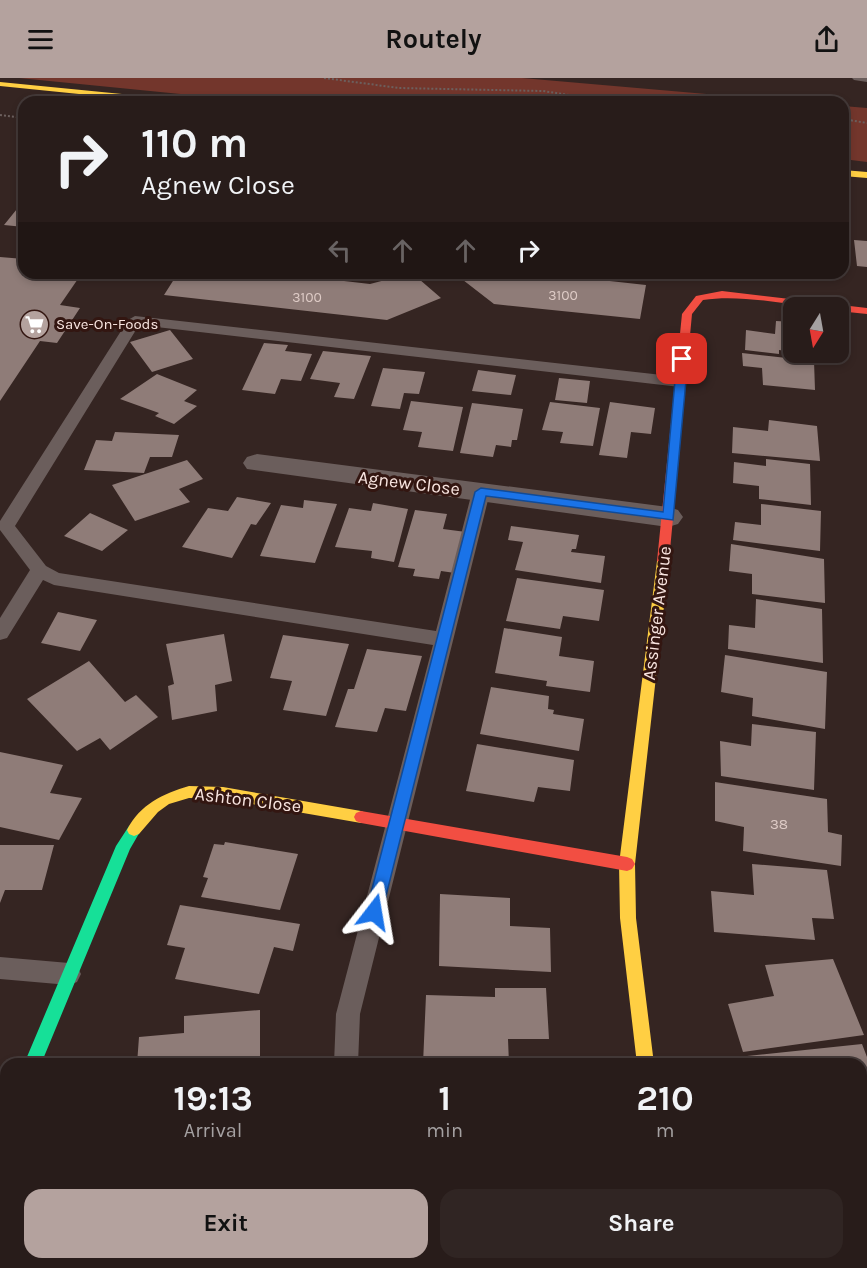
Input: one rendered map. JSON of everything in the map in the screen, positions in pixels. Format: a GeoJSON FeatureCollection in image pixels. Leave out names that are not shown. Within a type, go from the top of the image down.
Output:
{"type":"FeatureCollection","features":[{"type":"Feature","properties":{"kind":"street"},"geometry":{"type":"LineString","coordinates":[[0,84],[122,96]]}},
{"type":"Feature","properties":{"kind":"street"},"geometry":{"type":"LineString","coordinates":[[849,174],[867,175]]}},
{"type":"Feature","properties":{"kind":"street","name":"Assinger Avenue"},"geometry":{"type":"LineString","coordinates":[[645,1058],[628,918],[627,864],[668,517],[687,314],[700,298],[722,294],[867,311]]}},
{"type":"Feature","properties":{"kind":"street","name":"Agnew Close"},"geometry":{"type":"LineString","coordinates":[[257,463],[668,517]]}},
{"type":"Feature","properties":{"kind":"street","name":"Ashton Close"},"geometry":{"type":"LineString","coordinates":[[34,1058],[128,839],[144,816],[177,793],[198,790],[223,793],[627,864]]}},
{"type":"Feature","properties":{"kind":"lane"},"geometry":{"type":"LineString","coordinates":[[858,78],[867,79]]}},
{"type":"Feature","properties":{"kind":"lane"},"geometry":{"type":"LineString","coordinates":[[442,639],[54,579],[40,570],[6,526],[135,320],[680,382]]}},
{"type":"Feature","properties":{"kind":"lane"},"geometry":{"type":"LineString","coordinates":[[346,1058],[348,1014],[481,492]]}},
{"type":"Feature","properties":{"kind":"lane"},"geometry":{"type":"LineString","coordinates":[[0,633],[40,570]]}},
{"type":"Feature","properties":{"kind":"lane"},"geometry":{"type":"LineString","coordinates":[[0,968],[69,974]]}},
{"type":"Feature","properties":{"kind":"path"},"geometry":{"type":"LineString","coordinates":[[324,78],[399,88],[543,91],[576,96]]}},
{"type":"Feature","properties":{"kind":"path"},"geometry":{"type":"LineString","coordinates":[[0,116],[18,118]]}},
{"type":"Feature","properties":{"kind":"path"},"geometry":{"type":"LineString","coordinates":[[849,120],[867,123]]}},
{"type":"Feature","properties":{"kind":"shaded area"},"geometry":{"type":"Polygon","coordinates":[[[19,78],[522,78],[728,96],[201,96],[19,78]]]}},
{"type":"Feature","properties":{"kind":"shaded area"},"geometry":{"type":"Polygon","coordinates":[[[849,106],[867,108],[867,162],[849,160],[849,106]]]}},
{"type":"Feature","properties":{"kind":"building"},"geometry":{"type":"Polygon","coordinates":[[[18,208],[18,226],[4,225],[18,208]]]}},
{"type":"Feature","properties":{"kind":"building"},"geometry":{"type":"Polygon","coordinates":[[[854,240],[867,241],[867,267],[857,266],[854,240]]]}},
{"type":"Feature","properties":{"kind":"building","name":"Save-On-Foods"},"geometry":{"type":"Polygon","coordinates":[[[0,257],[18,258],[18,279],[78,279],[60,305],[80,308],[57,343],[40,341],[0,401],[0,257]]]}},
{"type":"Feature","properties":{"kind":"building"},"geometry":{"type":"Polygon","coordinates":[[[174,279],[345,279],[344,281],[370,284],[389,279],[419,279],[441,298],[387,320],[164,295],[174,279]]]}},
{"type":"Feature","properties":{"kind":"building"},"geometry":{"type":"Polygon","coordinates":[[[462,279],[592,279],[646,285],[640,319],[494,304],[462,279]]]}},
{"type":"Feature","properties":{"kind":"building"},"geometry":{"type":"Polygon","coordinates":[[[776,321],[783,321],[783,351],[779,350],[779,354],[745,350],[746,330],[775,334],[776,321]]]}},
{"type":"Feature","properties":{"kind":"building"},"geometry":{"type":"Polygon","coordinates":[[[170,330],[193,359],[152,372],[130,342],[170,330]]]}},
{"type":"Feature","properties":{"kind":"building"},"geometry":{"type":"Polygon","coordinates":[[[264,343],[288,345],[285,351],[312,354],[301,381],[281,379],[275,394],[242,390],[264,343]]]}},
{"type":"Feature","properties":{"kind":"building"},"geometry":{"type":"Polygon","coordinates":[[[323,351],[371,356],[354,399],[334,397],[340,383],[310,379],[323,351]]]}},
{"type":"Feature","properties":{"kind":"building"},"geometry":{"type":"Polygon","coordinates":[[[742,353],[783,358],[783,363],[814,363],[815,390],[763,385],[762,368],[743,366],[742,353]]]}},
{"type":"Feature","properties":{"kind":"building"},"geometry":{"type":"Polygon","coordinates":[[[383,368],[425,372],[419,394],[404,393],[400,409],[371,406],[383,368]]]}},
{"type":"Feature","properties":{"kind":"building"},"geometry":{"type":"Polygon","coordinates":[[[478,370],[516,375],[511,395],[472,391],[478,370]]]}},
{"type":"Feature","properties":{"kind":"building"},"geometry":{"type":"Polygon","coordinates":[[[157,374],[197,390],[184,401],[197,406],[174,424],[155,416],[159,413],[120,399],[157,374]]]}},
{"type":"Feature","properties":{"kind":"building"},"geometry":{"type":"Polygon","coordinates":[[[559,378],[590,381],[587,403],[555,400],[559,378]]]}},
{"type":"Feature","properties":{"kind":"building"},"geometry":{"type":"Polygon","coordinates":[[[411,401],[463,407],[453,451],[418,447],[422,432],[403,430],[411,401]]]}},
{"type":"Feature","properties":{"kind":"building"},"geometry":{"type":"Polygon","coordinates":[[[550,402],[600,408],[593,446],[560,443],[563,432],[542,430],[550,402]]]}},
{"type":"Feature","properties":{"kind":"building"},"geometry":{"type":"Polygon","coordinates":[[[610,402],[655,408],[651,434],[631,432],[627,458],[599,455],[610,402]]]}},
{"type":"Feature","properties":{"kind":"building"},"geometry":{"type":"Polygon","coordinates":[[[472,403],[523,409],[517,440],[512,440],[511,447],[496,445],[493,457],[460,453],[472,403]]]}},
{"type":"Feature","properties":{"kind":"building"},"geometry":{"type":"Polygon","coordinates":[[[769,420],[817,426],[820,461],[732,453],[733,427],[768,431],[769,420]]]}},
{"type":"Feature","properties":{"kind":"building"},"geometry":{"type":"Polygon","coordinates":[[[115,432],[179,435],[172,457],[150,457],[144,473],[84,470],[96,440],[112,441],[115,432]]]}},
{"type":"Feature","properties":{"kind":"building"},"geometry":{"type":"Polygon","coordinates":[[[766,459],[810,464],[811,505],[759,499],[759,486],[733,483],[734,462],[766,466],[766,459]]]}},
{"type":"Feature","properties":{"kind":"building"},"geometry":{"type":"Polygon","coordinates":[[[187,460],[203,479],[179,489],[190,502],[135,521],[112,485],[187,460]]]}},
{"type":"Feature","properties":{"kind":"building"},"geometry":{"type":"Polygon","coordinates":[[[237,497],[271,503],[256,525],[251,524],[232,558],[182,547],[208,508],[228,511],[237,497]]]}},
{"type":"Feature","properties":{"kind":"building"},"geometry":{"type":"Polygon","coordinates":[[[304,500],[337,504],[315,563],[260,556],[281,505],[303,508],[304,500]]]}},
{"type":"Feature","properties":{"kind":"building"},"geometry":{"type":"Polygon","coordinates":[[[373,503],[408,509],[394,562],[371,558],[372,551],[335,547],[349,508],[371,511],[373,503]]]}},
{"type":"Feature","properties":{"kind":"building"},"geometry":{"type":"Polygon","coordinates":[[[761,504],[821,511],[820,551],[733,540],[735,522],[761,525],[761,504]]]}},
{"type":"Feature","properties":{"kind":"building"},"geometry":{"type":"Polygon","coordinates":[[[415,510],[447,514],[443,529],[466,532],[455,573],[441,571],[439,579],[413,576],[415,569],[398,567],[415,510]]]}},
{"type":"Feature","properties":{"kind":"building"},"geometry":{"type":"Polygon","coordinates":[[[90,513],[128,530],[102,551],[64,536],[90,513]]]}},
{"type":"Feature","properties":{"kind":"building"},"geometry":{"type":"Polygon","coordinates":[[[511,526],[579,535],[576,549],[572,549],[571,552],[605,556],[601,583],[515,570],[523,542],[508,540],[511,526]]]}},
{"type":"Feature","properties":{"kind":"building"},"geometry":{"type":"Polygon","coordinates":[[[731,544],[824,559],[825,603],[752,594],[752,574],[729,571],[731,544]]]}},
{"type":"Feature","properties":{"kind":"building"},"geometry":{"type":"Polygon","coordinates":[[[517,578],[604,590],[599,621],[563,616],[560,629],[506,621],[517,578]]]}},
{"type":"Feature","properties":{"kind":"building"},"geometry":{"type":"Polygon","coordinates":[[[756,599],[822,609],[823,663],[728,649],[729,625],[755,628],[756,599]]]}},
{"type":"Feature","properties":{"kind":"building"},"geometry":{"type":"Polygon","coordinates":[[[58,612],[97,620],[80,651],[41,643],[58,612]]]}},
{"type":"Feature","properties":{"kind":"building"},"geometry":{"type":"Polygon","coordinates":[[[504,628],[562,637],[559,656],[594,661],[590,692],[546,686],[547,681],[495,673],[504,628]]]}},
{"type":"Feature","properties":{"kind":"building"},"geometry":{"type":"Polygon","coordinates":[[[224,634],[232,681],[215,685],[217,711],[172,720],[168,686],[174,684],[166,644],[224,634]]]}},
{"type":"Feature","properties":{"kind":"building"},"geometry":{"type":"Polygon","coordinates":[[[283,635],[349,644],[326,716],[283,710],[292,681],[270,678],[283,635]]]}},
{"type":"Feature","properties":{"kind":"building"},"geometry":{"type":"Polygon","coordinates":[[[367,649],[422,656],[406,711],[385,708],[377,732],[335,727],[348,689],[354,689],[367,649]]]}},
{"type":"Feature","properties":{"kind":"building"},"geometry":{"type":"Polygon","coordinates":[[[725,655],[827,672],[825,729],[752,716],[753,698],[721,692],[725,655]]]}},
{"type":"Feature","properties":{"kind":"building"},"geometry":{"type":"Polygon","coordinates":[[[89,661],[125,702],[136,695],[158,717],[110,750],[100,738],[77,751],[27,699],[89,661]]]}},
{"type":"Feature","properties":{"kind":"building"},"geometry":{"type":"Polygon","coordinates":[[[491,687],[549,696],[548,709],[554,710],[553,714],[584,719],[579,751],[480,734],[491,687]]]}},
{"type":"Feature","properties":{"kind":"building"},"geometry":{"type":"Polygon","coordinates":[[[752,724],[816,732],[814,790],[721,776],[720,741],[751,746],[752,724]]]}},
{"type":"Feature","properties":{"kind":"building"},"geometry":{"type":"Polygon","coordinates":[[[477,744],[574,760],[570,791],[538,787],[534,802],[466,791],[477,744]]]}},
{"type":"Feature","properties":{"kind":"building"},"geometry":{"type":"Polygon","coordinates":[[[0,752],[63,765],[50,793],[82,798],[59,840],[0,827],[0,752]]]}},
{"type":"Feature","properties":{"kind":"building"},"geometry":{"type":"Polygon","coordinates":[[[715,782],[827,799],[828,832],[842,835],[841,866],[743,851],[744,827],[715,821],[715,782]]]}},
{"type":"Feature","properties":{"kind":"building"},"geometry":{"type":"Polygon","coordinates":[[[225,842],[298,854],[280,910],[201,897],[208,878],[203,877],[214,844],[224,845],[225,842]]]}},
{"type":"Feature","properties":{"kind":"building"},"geometry":{"type":"Polygon","coordinates":[[[0,845],[54,845],[42,890],[5,890],[0,903],[0,845]]]}},
{"type":"Feature","properties":{"kind":"building"},"geometry":{"type":"Polygon","coordinates":[[[752,864],[827,870],[834,919],[812,918],[815,940],[714,932],[711,891],[754,895],[752,864]]]}},
{"type":"Feature","properties":{"kind":"building"},"geometry":{"type":"Polygon","coordinates":[[[440,894],[510,898],[510,926],[550,928],[551,972],[439,966],[440,894]]]}},
{"type":"Feature","properties":{"kind":"building"},"geometry":{"type":"Polygon","coordinates":[[[180,905],[300,924],[293,951],[274,947],[259,994],[175,979],[185,948],[167,945],[180,905]]]}},
{"type":"Feature","properties":{"kind":"building"},"geometry":{"type":"Polygon","coordinates":[[[833,959],[864,1035],[743,1052],[728,1004],[774,996],[765,965],[833,959]]]}},
{"type":"Feature","properties":{"kind":"building"},"geometry":{"type":"Polygon","coordinates":[[[495,988],[546,988],[549,1039],[508,1039],[509,1058],[423,1058],[426,995],[495,997],[495,988]]]}},
{"type":"Feature","properties":{"kind":"building"},"geometry":{"type":"Polygon","coordinates":[[[260,1010],[260,1058],[137,1058],[139,1037],[184,1033],[184,1016],[260,1010]]]}},
{"type":"Feature","properties":{"kind":"building"},"geometry":{"type":"Polygon","coordinates":[[[862,1044],[867,1058],[748,1058],[747,1056],[862,1044]]]}},
{"type":"Feature","properties":{"kind":"traffic: fast"},"geometry":{"type":"LineString","coordinates":[[35,1058],[124,846],[134,830]]}},
{"type":"Feature","properties":{"kind":"traffic: slow"},"geometry":{"type":"LineString","coordinates":[[0,84],[122,96]]}},
{"type":"Feature","properties":{"kind":"traffic: slow"},"geometry":{"type":"LineString","coordinates":[[849,174],[867,175]]}},
{"type":"Feature","properties":{"kind":"traffic: slow"},"geometry":{"type":"LineString","coordinates":[[645,1058],[628,918],[627,864],[663,561]]}},
{"type":"Feature","properties":{"kind":"traffic: slow"},"geometry":{"type":"LineString","coordinates":[[134,830],[153,808],[164,800],[189,792],[223,793],[361,817]]}},
{"type":"Feature","properties":{"kind":"traffic: jam"},"geometry":{"type":"LineString","coordinates":[[663,561],[687,314],[700,298],[722,294],[867,311]]}},
{"type":"Feature","properties":{"kind":"traffic: jam"},"geometry":{"type":"LineString","coordinates":[[361,817],[627,864]]}},
{"type":"Feature","properties":{"kind":"place","name":"Save-On-Foods"},"geometry":{"type":"Point","coordinates":[35,324]}},
{"type":"Feature","properties":{"kind":"route"},"geometry":{"type":"LineString","coordinates":[[374,912],[481,492],[668,517],[682,359]]}}]}
